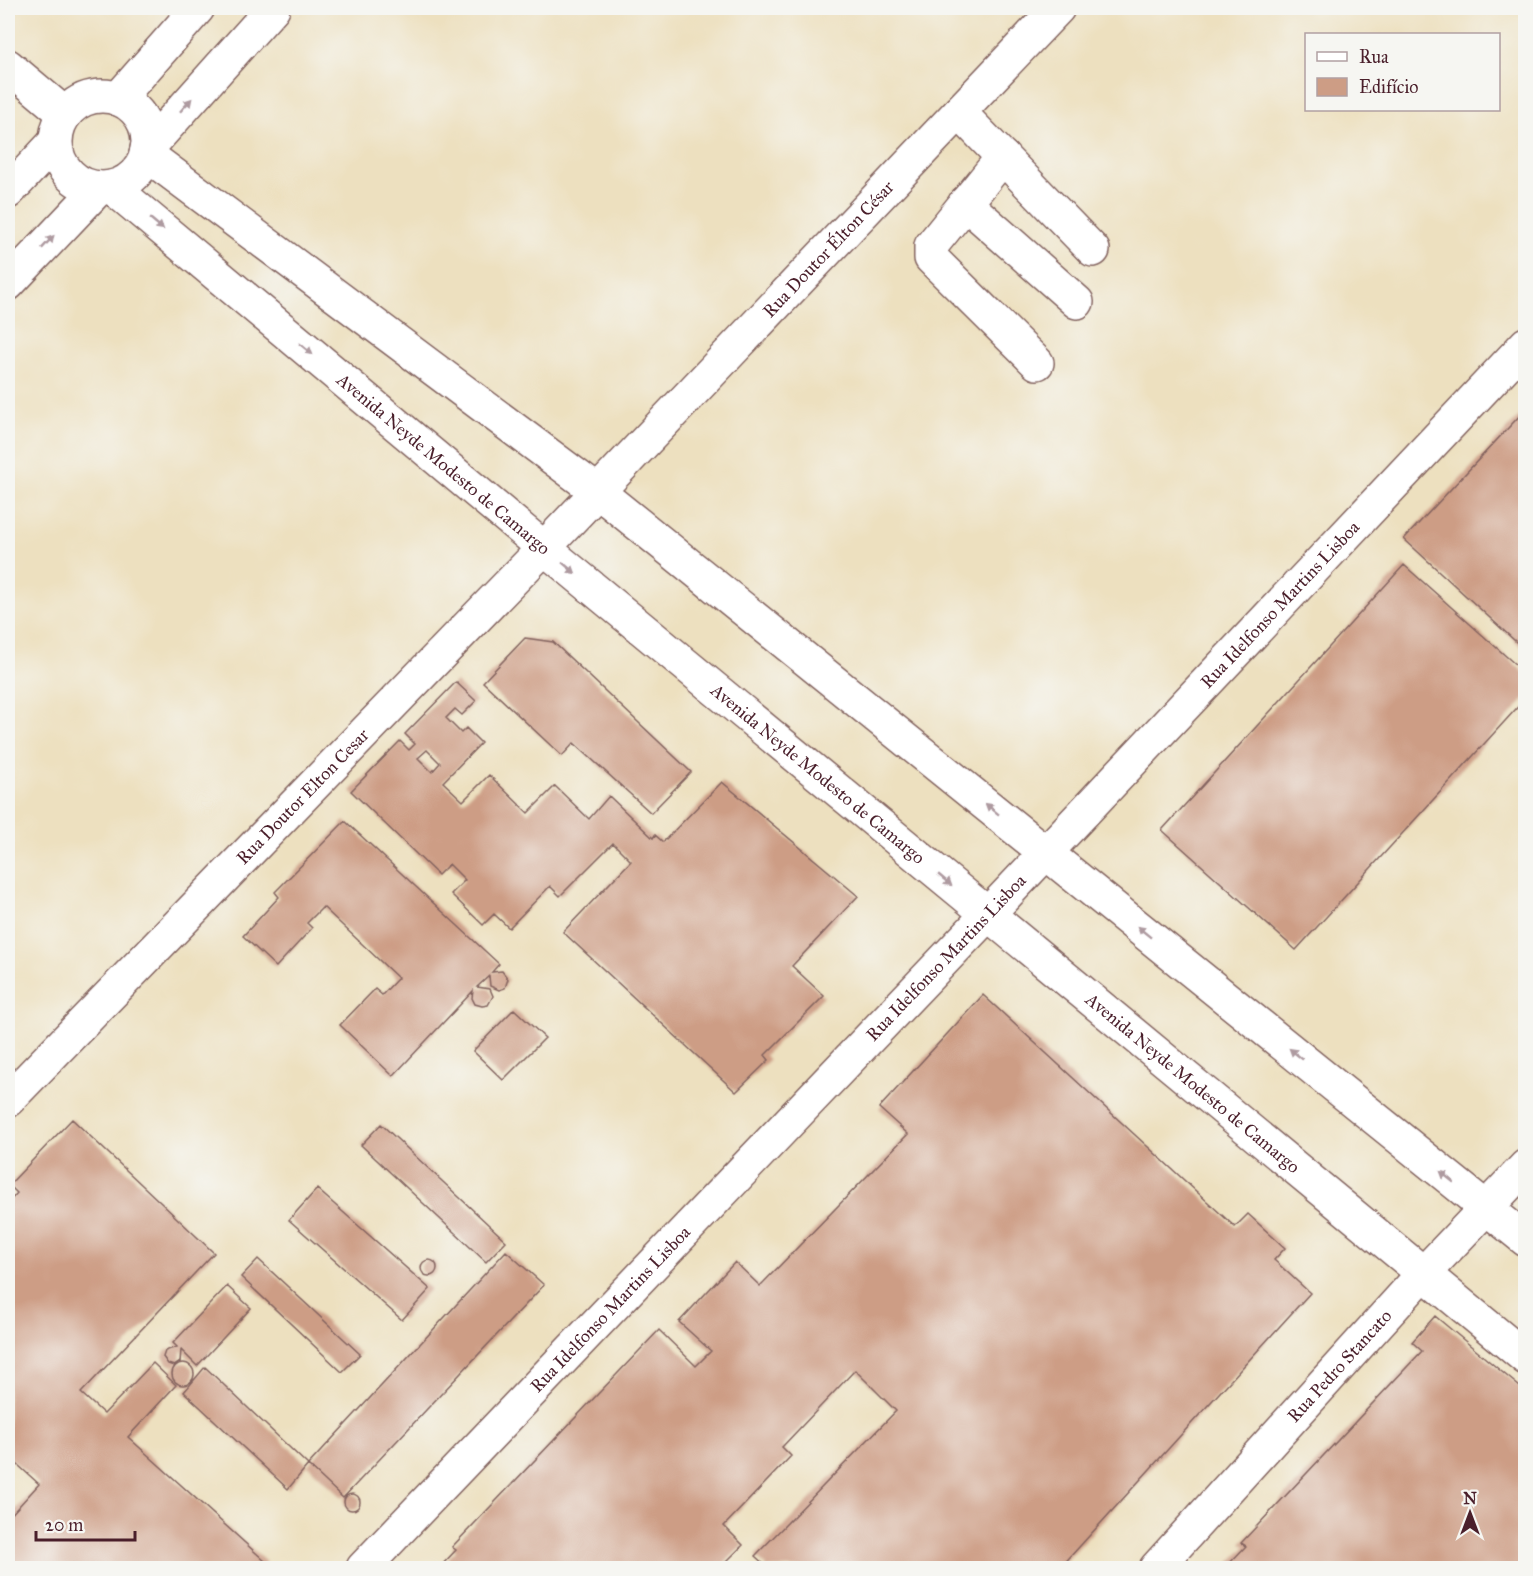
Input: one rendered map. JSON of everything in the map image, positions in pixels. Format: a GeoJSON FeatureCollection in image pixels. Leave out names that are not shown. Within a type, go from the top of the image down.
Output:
{"type":"FeatureCollection","features":[{"type":"Feature","properties":{"kind":"street"},"geometry":{"type":"LineString","coordinates":[[118,99],[198,8]]}},
{"type":"Feature","properties":{"kind":"street"},"geometry":{"type":"LineString","coordinates":[[8,285],[106,187],[134,175],[147,152],[273,8]]}},
{"type":"Feature","properties":{"kind":"street","name":"Rua Doutor Élton César"},"geometry":{"type":"LineString","coordinates":[[597,491],[1058,8]]}},
{"type":"Feature","properties":{"kind":"street"},"geometry":{"type":"LineString","coordinates":[[8,66],[60,128],[58,157],[74,179],[106,187]]}},
{"type":"Feature","properties":{"kind":"street"},"geometry":{"type":"LineString","coordinates":[[8,192],[60,128],[75,104],[89,98],[104,96],[118,99],[130,106],[140,116],[146,128],[147,152]]}},
{"type":"Feature","properties":{"kind":"street"},"geometry":{"type":"LineString","coordinates":[[959,112],[1094,250]]}},
{"type":"Feature","properties":{"kind":"street"},"geometry":{"type":"LineString","coordinates":[[147,152],[597,491],[1526,1240]]}},
{"type":"Feature","properties":{"kind":"street"},"geometry":{"type":"LineString","coordinates":[[1003,157],[931,246],[931,258],[1037,363]]}},
{"type":"Feature","properties":{"kind":"street","name":"Avenida Neyde Modesto de Camargo"},"geometry":{"type":"LineString","coordinates":[[106,187],[1526,1358]]}},
{"type":"Feature","properties":{"kind":"street"},"geometry":{"type":"LineString","coordinates":[[965,203],[1077,302]]}},
{"type":"Feature","properties":{"kind":"street","name":"Rua Idelfonso Martins Lisboa"},"geometry":{"type":"LineString","coordinates":[[363,1569],[987,915],[1526,344]]}},
{"type":"Feature","properties":{"kind":"street","name":"Rua Doutor Elton Cesar"},"geometry":{"type":"LineString","coordinates":[[8,1100],[597,491]]}},
{"type":"Feature","properties":{"kind":"street","name":"Rua Pedro Stancato"},"geometry":{"type":"LineString","coordinates":[[1156,1569],[1423,1274],[1526,1166]]}},
{"type":"Feature","properties":{"kind":"building"},"geometry":{"type":"Polygon","coordinates":[[[1526,409],[1526,651],[1404,539],[1526,409]]]}},
{"type":"Feature","properties":{"kind":"building"},"geometry":{"type":"Polygon","coordinates":[[[1404,565],[1526,674],[1526,698],[1296,950],[1162,830],[1404,565]]]}},
{"type":"Feature","properties":{"kind":"building"},"geometry":{"type":"Polygon","coordinates":[[[525,638],[553,642],[691,772],[651,813],[574,743],[562,756],[483,682],[525,638]]]}},
{"type":"Feature","properties":{"kind":"building"},"geometry":{"type":"Polygon","coordinates":[[[456,682],[476,701],[462,715],[455,709],[446,718],[461,733],[466,728],[481,743],[443,782],[463,801],[489,775],[528,813],[555,786],[589,819],[609,796],[653,838],[655,835],[663,842],[722,782],[858,896],[792,966],[824,996],[765,1055],[769,1060],[736,1092],[563,932],[631,861],[613,843],[560,896],[550,886],[509,928],[494,914],[483,925],[451,894],[465,880],[449,864],[438,875],[351,791],[400,741],[409,750],[415,744],[405,734],[456,682]],[[427,750],[418,758],[432,772],[440,763],[427,750]]]}},
{"type":"Feature","properties":{"kind":"building"},"geometry":{"type":"Polygon","coordinates":[[[345,821],[499,964],[492,972],[502,971],[508,979],[505,988],[499,990],[490,986],[489,976],[477,987],[490,989],[493,996],[488,1005],[475,1004],[472,998],[473,991],[393,1076],[340,1025],[375,989],[382,995],[398,978],[323,907],[307,923],[312,928],[276,967],[243,936],[279,897],[275,892],[345,821]]]}},
{"type":"Feature","properties":{"kind":"building"},"geometry":{"type":"Polygon","coordinates":[[[983,995],[1235,1227],[1248,1214],[1285,1248],[1274,1260],[1310,1293],[1060,1568],[764,1568],[766,1566],[755,1556],[896,1411],[855,1370],[782,1447],[791,1456],[724,1526],[743,1545],[720,1568],[439,1568],[456,1550],[452,1547],[659,1330],[696,1366],[711,1351],[679,1322],[735,1262],[760,1286],[908,1134],[879,1108],[983,995]]]}},
{"type":"Feature","properties":{"kind":"building"},"geometry":{"type":"Polygon","coordinates":[[[514,1009],[545,1038],[503,1080],[473,1051],[514,1009]]]}},
{"type":"Feature","properties":{"kind":"building"},"geometry":{"type":"Polygon","coordinates":[[[72,1119],[214,1253],[81,1393],[104,1414],[153,1363],[176,1385],[128,1437],[266,1562],[260,1568],[8,1568],[8,1518],[39,1484],[8,1456],[8,1203],[17,1193],[9,1185],[72,1119]]]}},
{"type":"Feature","properties":{"kind":"building"},"geometry":{"type":"Polygon","coordinates":[[[381,1124],[506,1241],[486,1262],[361,1145],[381,1124]]]}},
{"type":"Feature","properties":{"kind":"building"},"geometry":{"type":"Polygon","coordinates":[[[317,1189],[430,1289],[402,1320],[289,1220],[317,1189]]]}},
{"type":"Feature","properties":{"kind":"building"},"geometry":{"type":"Polygon","coordinates":[[[506,1251],[544,1285],[343,1498],[308,1465],[506,1251]]]}},
{"type":"Feature","properties":{"kind":"building"},"geometry":{"type":"Polygon","coordinates":[[[258,1259],[360,1354],[342,1372],[241,1277],[258,1259]]]}},
{"type":"Feature","properties":{"kind":"building"},"geometry":{"type":"Polygon","coordinates":[[[429,1260],[437,1268],[429,1276],[421,1268],[429,1260]]]}},
{"type":"Feature","properties":{"kind":"building"},"geometry":{"type":"Polygon","coordinates":[[[227,1286],[251,1308],[197,1366],[181,1350],[180,1362],[174,1366],[168,1364],[163,1357],[165,1351],[177,1347],[173,1343],[227,1286]]]}},
{"type":"Feature","properties":{"kind":"building"},"geometry":{"type":"Polygon","coordinates":[[[1435,1316],[1526,1392],[1526,1568],[1225,1568],[1246,1546],[1241,1543],[1422,1351],[1412,1342],[1435,1316]]]}},
{"type":"Feature","properties":{"kind":"building"},"geometry":{"type":"Polygon","coordinates":[[[183,1363],[193,1370],[194,1374],[187,1384],[183,1385],[173,1378],[172,1374],[179,1364],[183,1363]]]}},
{"type":"Feature","properties":{"kind":"building"},"geometry":{"type":"Polygon","coordinates":[[[205,1367],[308,1465],[288,1489],[184,1392],[205,1367]]]}},
{"type":"Feature","properties":{"kind":"building"},"geometry":{"type":"Polygon","coordinates":[[[352,1494],[360,1502],[352,1510],[344,1502],[352,1494]]]}}]}
